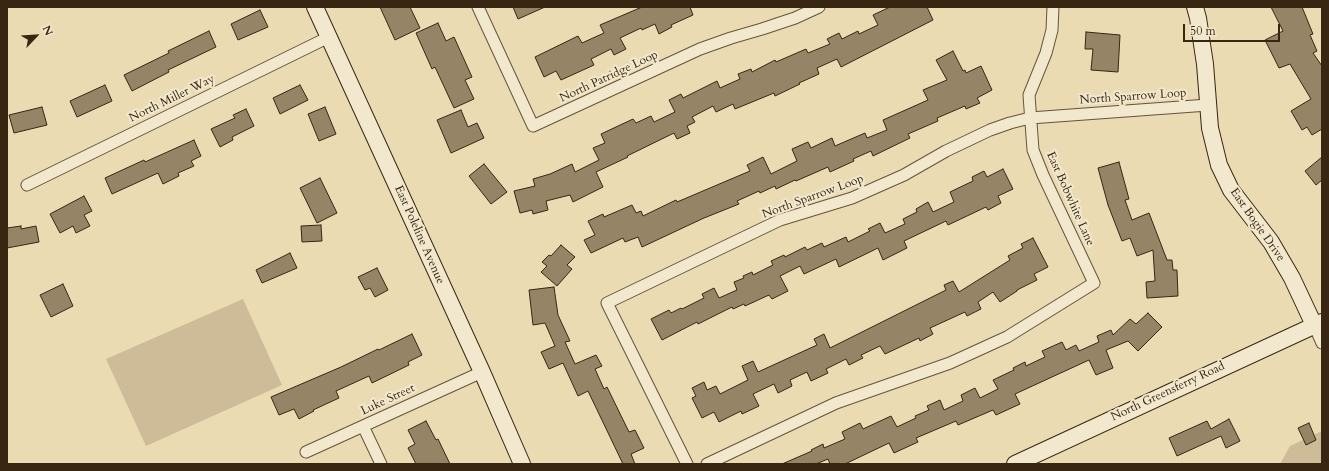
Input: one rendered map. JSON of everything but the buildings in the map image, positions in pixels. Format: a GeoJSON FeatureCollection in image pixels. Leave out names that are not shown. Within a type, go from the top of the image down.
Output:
{"type":"FeatureCollection","features":[{"type":"Feature","properties":{"kind":"main road","name":"East Poleline Avenue"},"geometry":{"type":"LineString","coordinates":[[315,7],[482,372],[522,464]]}},
{"type":"Feature","properties":{"kind":"main road","name":"East Bogie Drive"},"geometry":{"type":"LineString","coordinates":[[1195,7],[1205,64],[1210,128],[1219,165],[1231,190],[1271,242],[1318,323]]}},
{"type":"Feature","properties":{"kind":"main road","name":"North Greensferry Road"},"geometry":{"type":"LineString","coordinates":[[1015,464],[1318,323]]}},
{"type":"Feature","properties":{"kind":"street","name":"North Patridge Loop"},"geometry":{"type":"LineString","coordinates":[[478,7],[533,126],[700,49],[795,18],[819,7]]}},
{"type":"Feature","properties":{"kind":"street","name":"East Bobwhite Lane"},"geometry":{"type":"LineString","coordinates":[[707,464],[836,403],[950,363],[993,344],[1007,337],[1094,283],[1040,169],[1033,150],[1029,95],[1046,53],[1052,30],[1053,7]]}},
{"type":"Feature","properties":{"kind":"street","name":"North Miller Way"},"geometry":{"type":"LineString","coordinates":[[26,185],[329,37]]}},
{"type":"Feature","properties":{"kind":"street","name":"North Sparrow Loop"},"geometry":{"type":"LineString","coordinates":[[687,464],[607,303],[780,220],[852,198],[904,175],[946,151],[990,130],[1010,123],[1030,118],[1208,104]]}},
{"type":"Feature","properties":{"kind":"street","name":"East Bogie Drive"},"geometry":{"type":"LineString","coordinates":[[1318,323],[1322,344]]}},
{"type":"Feature","properties":{"kind":"street","name":"Luke Street"},"geometry":{"type":"LineString","coordinates":[[306,452],[482,372]]}},
{"type":"Feature","properties":{"kind":"street"},"geometry":{"type":"LineString","coordinates":[[363,426],[381,464]]}},
{"type":"Feature","properties":{"kind":"shaded area"},"geometry":{"type":"Polygon","coordinates":[[[243,299],[282,385],[146,446],[106,359],[243,299]]]}},
{"type":"Feature","properties":{"kind":"shaded area"},"geometry":{"type":"Polygon","coordinates":[[[1322,431],[1322,464],[1280,464],[1290,446],[1322,431]]]}}]}
